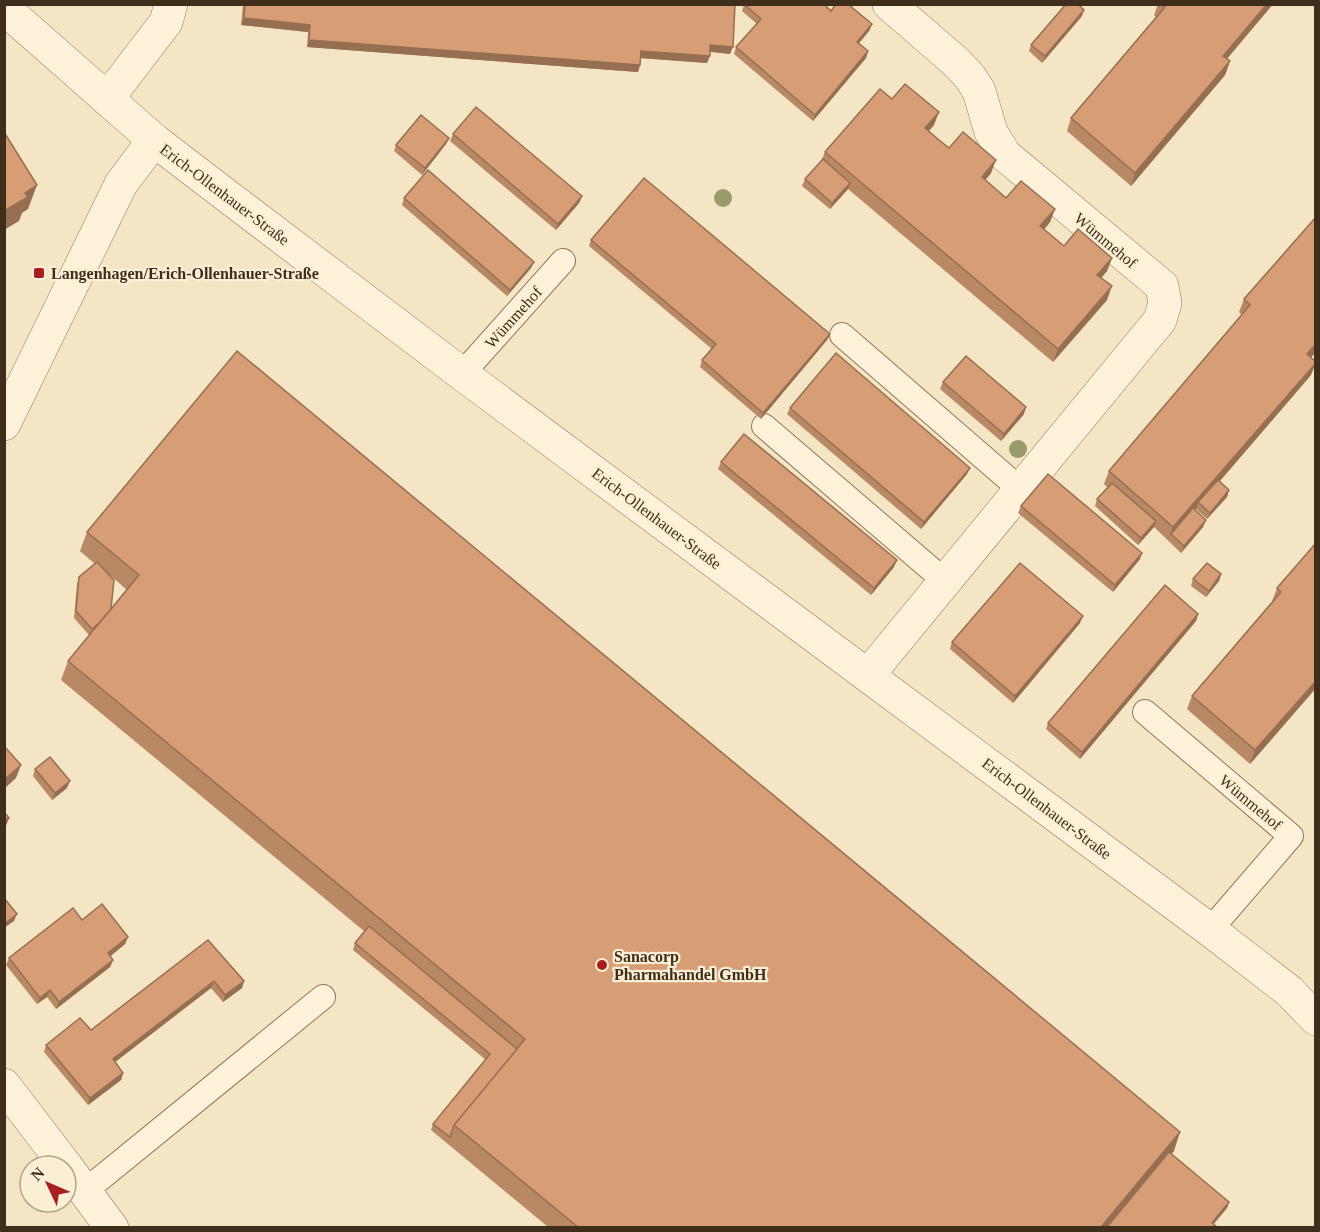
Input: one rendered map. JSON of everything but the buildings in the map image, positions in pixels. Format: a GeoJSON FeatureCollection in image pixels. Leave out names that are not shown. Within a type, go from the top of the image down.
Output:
{"type":"FeatureCollection","features":[{"type":"Feature","properties":{"kind":"street"},"geometry":{"type":"LineString","coordinates":[[107,99],[166,22],[171,4]]}},
{"type":"Feature","properties":{"kind":"street","name":"Wümmehof"},"geometry":{"type":"LineString","coordinates":[[868,675],[1160,320],[1165,303],[1162,286],[1005,155],[991,132],[980,91],[956,62],[889,4]]}},
{"type":"Feature","properties":{"kind":"street","name":"Erich-Ollenhauer-Straße"},"geometry":{"type":"LineString","coordinates":[[4,8],[154,140],[462,374],[1210,930],[1289,991],[1316,1019]]}},
{"type":"Feature","properties":{"kind":"street"},"geometry":{"type":"LineString","coordinates":[[4,424],[121,184],[154,140]]}},
{"type":"Feature","properties":{"kind":"street"},"geometry":{"type":"LineString","coordinates":[[4,1085],[56,1154]]}},
{"type":"Feature","properties":{"kind":"street"},"geometry":{"type":"LineString","coordinates":[[78,1183],[112,1227]]}},
{"type":"Feature","properties":{"kind":"lane","name":"Wümmehof"},"geometry":{"type":"LineString","coordinates":[[462,374],[563,261]]}},
{"type":"Feature","properties":{"kind":"lane"},"geometry":{"type":"LineString","coordinates":[[842,335],[1021,490]]}},
{"type":"Feature","properties":{"kind":"lane"},"geometry":{"type":"LineString","coordinates":[[764,426],[946,582]]}},
{"type":"Feature","properties":{"kind":"lane","name":"Wümmehof"},"geometry":{"type":"LineString","coordinates":[[1145,712],[1291,836],[1210,930]]}},
{"type":"Feature","properties":{"kind":"lane"},"geometry":{"type":"LineString","coordinates":[[78,1171],[323,997]]}},
{"type":"Feature","properties":{"kind":"place","name":"Langenhagen/Erich-Ollenhauer-Straße"},"geometry":{"type":"Point","coordinates":[39,273]}},
{"type":"Feature","properties":{"kind":"place","name":"Sanacorp Pharmahandel GmbH"},"geometry":{"type":"Point","coordinates":[602,965]}}]}
